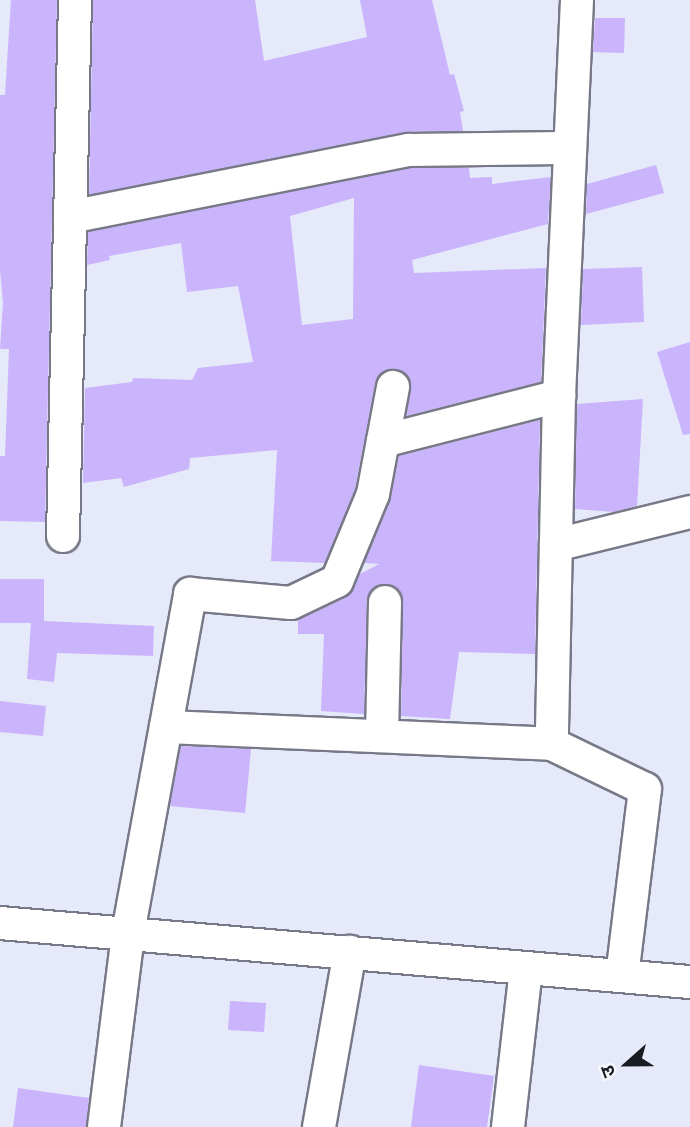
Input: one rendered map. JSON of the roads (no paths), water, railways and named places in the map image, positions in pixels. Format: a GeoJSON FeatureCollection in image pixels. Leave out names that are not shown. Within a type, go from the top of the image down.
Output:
{"type":"FeatureCollection","features":[{"type":"Feature","properties":{"kind":"street"},"geometry":{"type":"LineString","coordinates":[[62,536],[75,0]]}},
{"type":"Feature","properties":{"kind":"street"},"geometry":{"type":"LineString","coordinates":[[552,744],[559,396],[577,0]]}},
{"type":"Feature","properties":{"kind":"street"},"geometry":{"type":"LineString","coordinates":[[70,217],[409,150],[570,148]]}},
{"type":"Feature","properties":{"kind":"street"},"geometry":{"type":"LineString","coordinates":[[104,1127],[128,933],[190,594],[291,603],[337,581],[373,494],[393,387]]}},
{"type":"Feature","properties":{"kind":"street"},"geometry":{"type":"LineString","coordinates":[[383,441],[559,396]]}},
{"type":"Feature","properties":{"kind":"street"},"geometry":{"type":"LineString","coordinates":[[556,545],[690,512]]}},
{"type":"Feature","properties":{"kind":"street"},"geometry":{"type":"LineString","coordinates":[[382,735],[385,602]]}},
{"type":"Feature","properties":{"kind":"street"},"geometry":{"type":"LineString","coordinates":[[166,727],[552,744],[645,789],[622,976]]}},
{"type":"Feature","properties":{"kind":"street"},"geometry":{"type":"LineString","coordinates":[[0,923],[690,982]]}},
{"type":"Feature","properties":{"kind":"street"},"geometry":{"type":"LineString","coordinates":[[318,1127],[350,953]]}},
{"type":"Feature","properties":{"kind":"street"},"geometry":{"type":"LineString","coordinates":[[508,1127],[526,968]]}}]}
